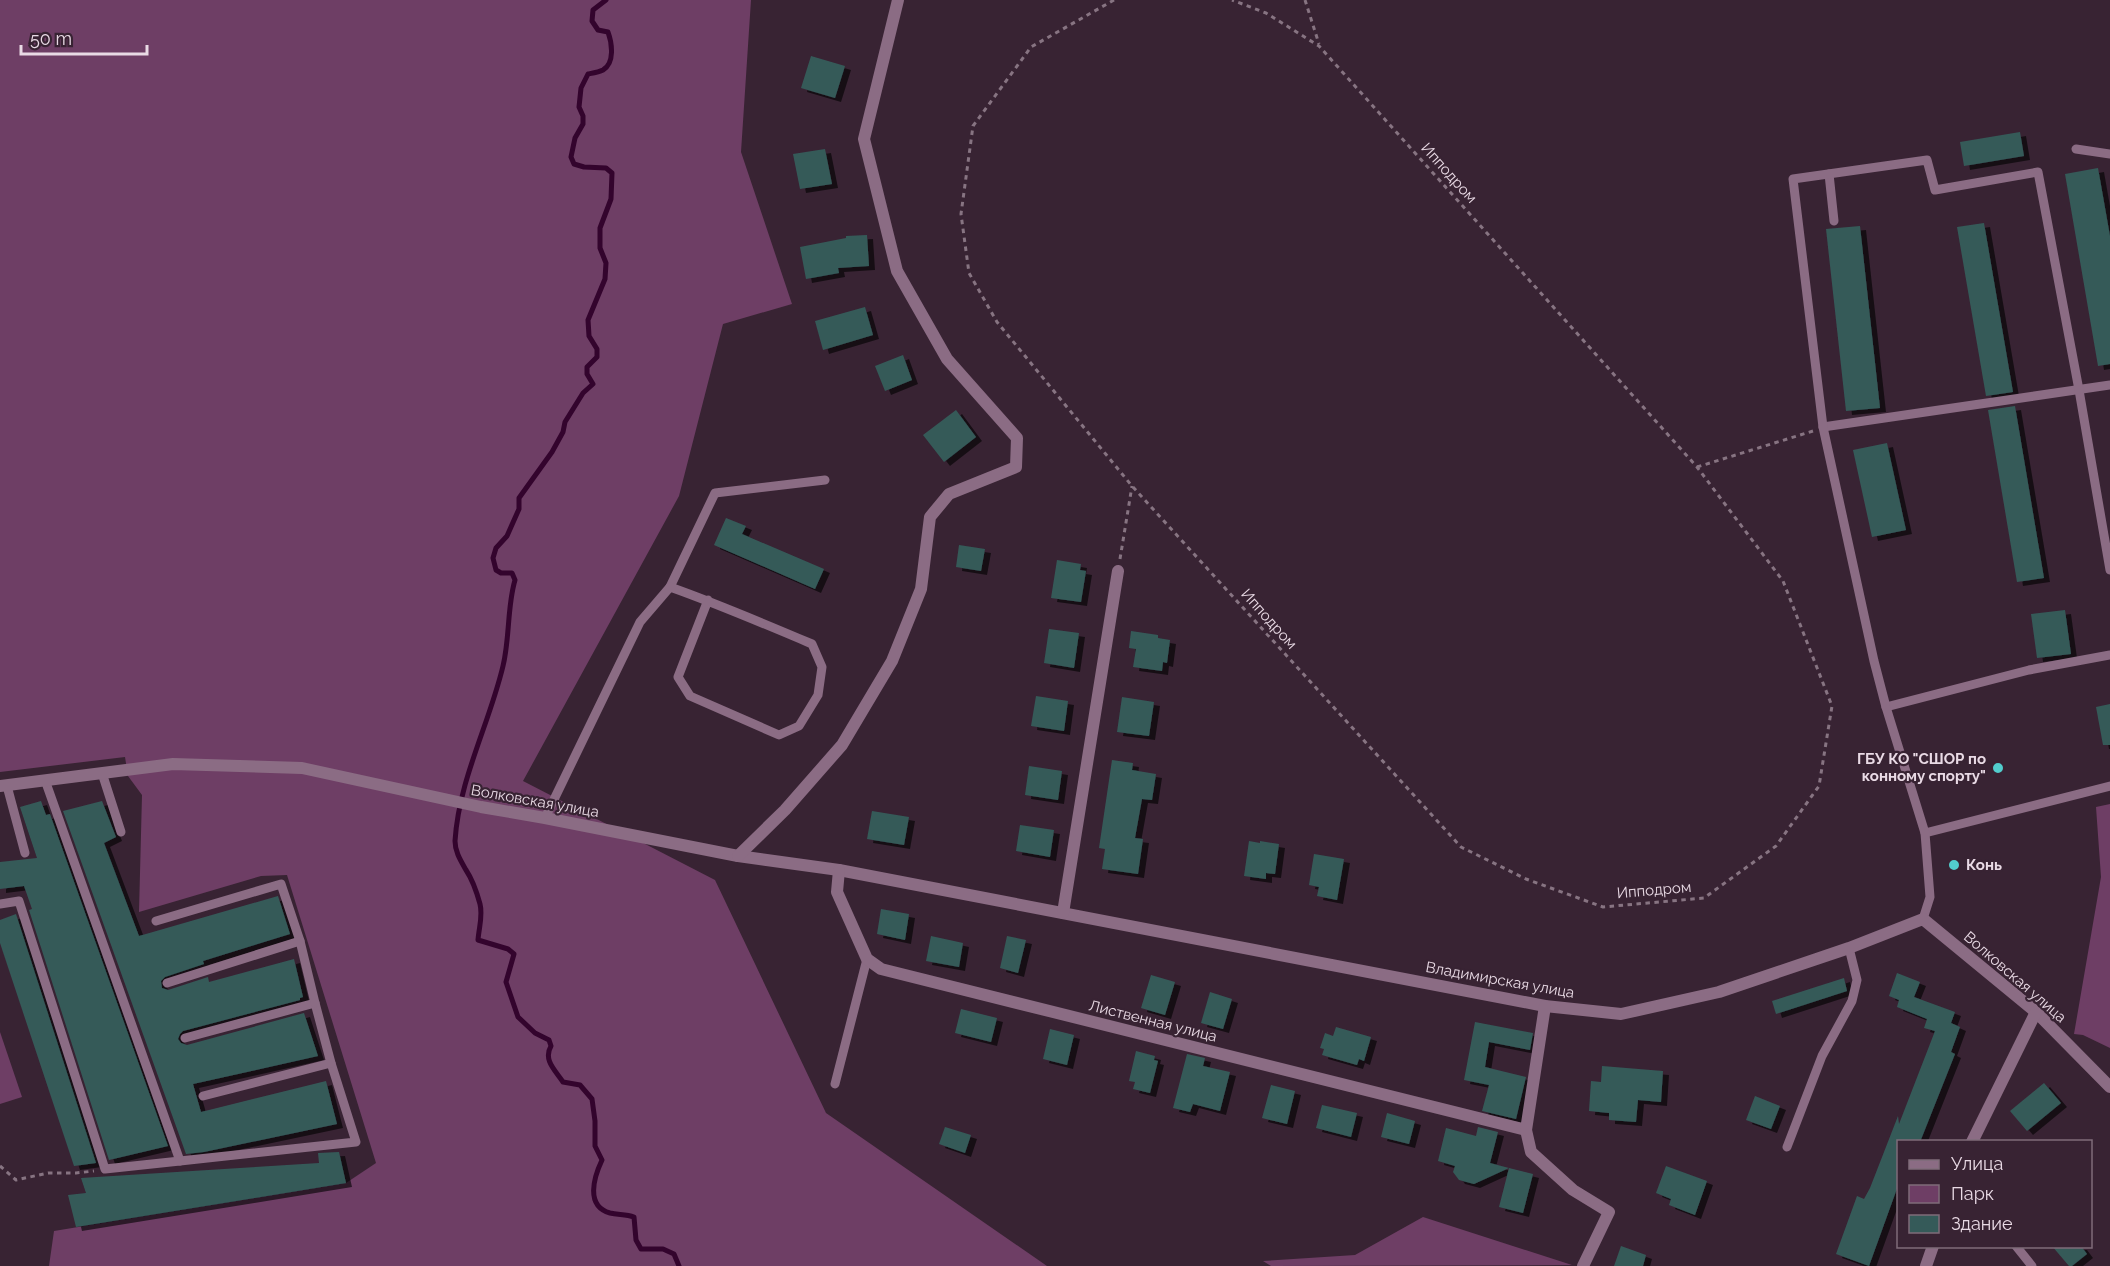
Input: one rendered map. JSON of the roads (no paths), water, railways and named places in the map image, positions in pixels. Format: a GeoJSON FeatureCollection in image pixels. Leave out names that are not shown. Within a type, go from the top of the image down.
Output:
{"type":"FeatureCollection","features":[{"type":"Feature","properties":{"kind":"street"},"geometry":{"type":"LineString","coordinates":[[738,856],[785,810],[842,745],[892,661],[921,589],[930,517],[949,494],[1016,467],[1017,438],[947,358],[897,271],[894,260],[864,139],[898,0]]}},
{"type":"Feature","properties":{"kind":"street"},"geometry":{"type":"LineString","coordinates":[[1063,913],[1118,571]]}},
{"type":"Feature","properties":{"kind":"street","name":"Волковская улица"},"geometry":{"type":"LineString","coordinates":[[3,786],[173,764],[302,768],[472,805],[738,856],[839,870],[1063,913]]}},
{"type":"Feature","properties":{"kind":"street"},"geometry":{"type":"LineString","coordinates":[[839,870],[837,892],[867,959]]}},
{"type":"Feature","properties":{"kind":"street","name":"Владимирская улица"},"geometry":{"type":"LineString","coordinates":[[1063,913],[1545,1006],[1621,1014],[1719,992],[1848,948],[1923,919]]}},
{"type":"Feature","properties":{"kind":"street","name":"Волковская улица"},"geometry":{"type":"LineString","coordinates":[[1923,919],[2036,1012],[2110,1087]]}},
{"type":"Feature","properties":{"kind":"street","name":"Лиственная улица"},"geometry":{"type":"LineString","coordinates":[[867,959],[881,969],[1526,1130]]}},
{"type":"Feature","properties":{"kind":"street"},"geometry":{"type":"LineString","coordinates":[[1545,1006],[1526,1130],[1531,1152],[1573,1190],[1609,1212],[1583,1266]]}},
{"type":"Feature","properties":{"kind":"street"},"geometry":{"type":"LineString","coordinates":[[1973,1140],[2036,1012]]}},
{"type":"Feature","properties":{"kind":"street"},"geometry":{"type":"LineString","coordinates":[[1926,1266],[1932,1248]]}},
{"type":"Feature","properties":{"kind":"lane"},"geometry":{"type":"LineString","coordinates":[[2076,149],[2110,154]]}},
{"type":"Feature","properties":{"kind":"lane"},"geometry":{"type":"LineString","coordinates":[[1923,919],[1930,897],[1925,833],[1874,661],[1823,427],[1793,179],[1927,160],[1935,190],[2038,172],[2110,570]]}},
{"type":"Feature","properties":{"kind":"lane"},"geometry":{"type":"LineString","coordinates":[[1829,174],[1834,221]]}},
{"type":"Feature","properties":{"kind":"lane"},"geometry":{"type":"LineString","coordinates":[[1823,427],[2110,385]]}},
{"type":"Feature","properties":{"kind":"lane"},"geometry":{"type":"LineString","coordinates":[[545,818],[640,622],[670,587],[715,494],[825,480]]}},
{"type":"Feature","properties":{"kind":"lane"},"geometry":{"type":"LineString","coordinates":[[670,587],[708,600],[812,644],[822,667],[818,695],[798,726],[779,735],[690,696],[678,677],[708,600]]}},
{"type":"Feature","properties":{"kind":"lane"},"geometry":{"type":"LineString","coordinates":[[1886,707],[2029,670],[2110,655]]}},
{"type":"Feature","properties":{"kind":"lane"},"geometry":{"type":"LineString","coordinates":[[102,773],[122,832]]}},
{"type":"Feature","properties":{"kind":"lane"},"geometry":{"type":"LineString","coordinates":[[45,780],[180,1161]]}},
{"type":"Feature","properties":{"kind":"lane"},"geometry":{"type":"LineString","coordinates":[[3,786],[25,853]]}},
{"type":"Feature","properties":{"kind":"lane"},"geometry":{"type":"LineString","coordinates":[[1925,833],[2110,786]]}},
{"type":"Feature","properties":{"kind":"lane"},"geometry":{"type":"LineString","coordinates":[[0,903],[19,901],[105,1169],[356,1142],[331,1063],[300,940],[281,884],[156,921]]}},
{"type":"Feature","properties":{"kind":"lane"},"geometry":{"type":"LineString","coordinates":[[167,983],[300,940]]}},
{"type":"Feature","properties":{"kind":"lane"},"geometry":{"type":"LineString","coordinates":[[1787,1147],[1822,1056],[1852,1001],[1857,980],[1848,948]]}},
{"type":"Feature","properties":{"kind":"lane"},"geometry":{"type":"LineString","coordinates":[[835,1084],[867,959]]}},
{"type":"Feature","properties":{"kind":"lane"},"geometry":{"type":"LineString","coordinates":[[185,1038],[315,1003]]}},
{"type":"Feature","properties":{"kind":"lane"},"geometry":{"type":"LineString","coordinates":[[203,1096],[331,1063]]}},
{"type":"Feature","properties":{"kind":"lane"},"geometry":{"type":"LineString","coordinates":[[2018,1248],[2032,1266]]}},
{"type":"Feature","properties":{"kind":"waterway"},"geometry":{"type":"LineString","coordinates":[[606,0],[593,10],[592,21],[598,30],[608,32],[611,58],[603,70],[588,74],[581,88],[579,107],[583,116],[583,124],[575,138],[571,157],[574,164],[606,168],[612,173],[611,199],[600,228],[600,248],[606,263],[605,279],[588,320],[589,336],[597,349],[597,357],[587,367],[587,374],[593,384],[583,393],[565,422],[563,432],[552,452],[519,498],[519,509],[507,536],[496,548],[493,558],[496,570],[501,573],[512,573],[515,580],[503,666],[462,796],[455,845],[481,908],[478,940],[508,949],[514,954],[506,982],[518,1017],[535,1033],[549,1040],[551,1046],[549,1060],[563,1082],[580,1085],[592,1099],[595,1146],[602,1160],[594,1182],[594,1198],[597,1204],[610,1213],[634,1217],[636,1240],[641,1249],[663,1249],[674,1254],[679,1266]]}},
{"type":"Feature","properties":{"kind":"place","name":"ГБУ КО \"СШОР по конному спорту\""},"geometry":{"type":"Point","coordinates":[1998,768]}},
{"type":"Feature","properties":{"kind":"place","name":"Конь"},"geometry":{"type":"Point","coordinates":[1954,865]}}]}
